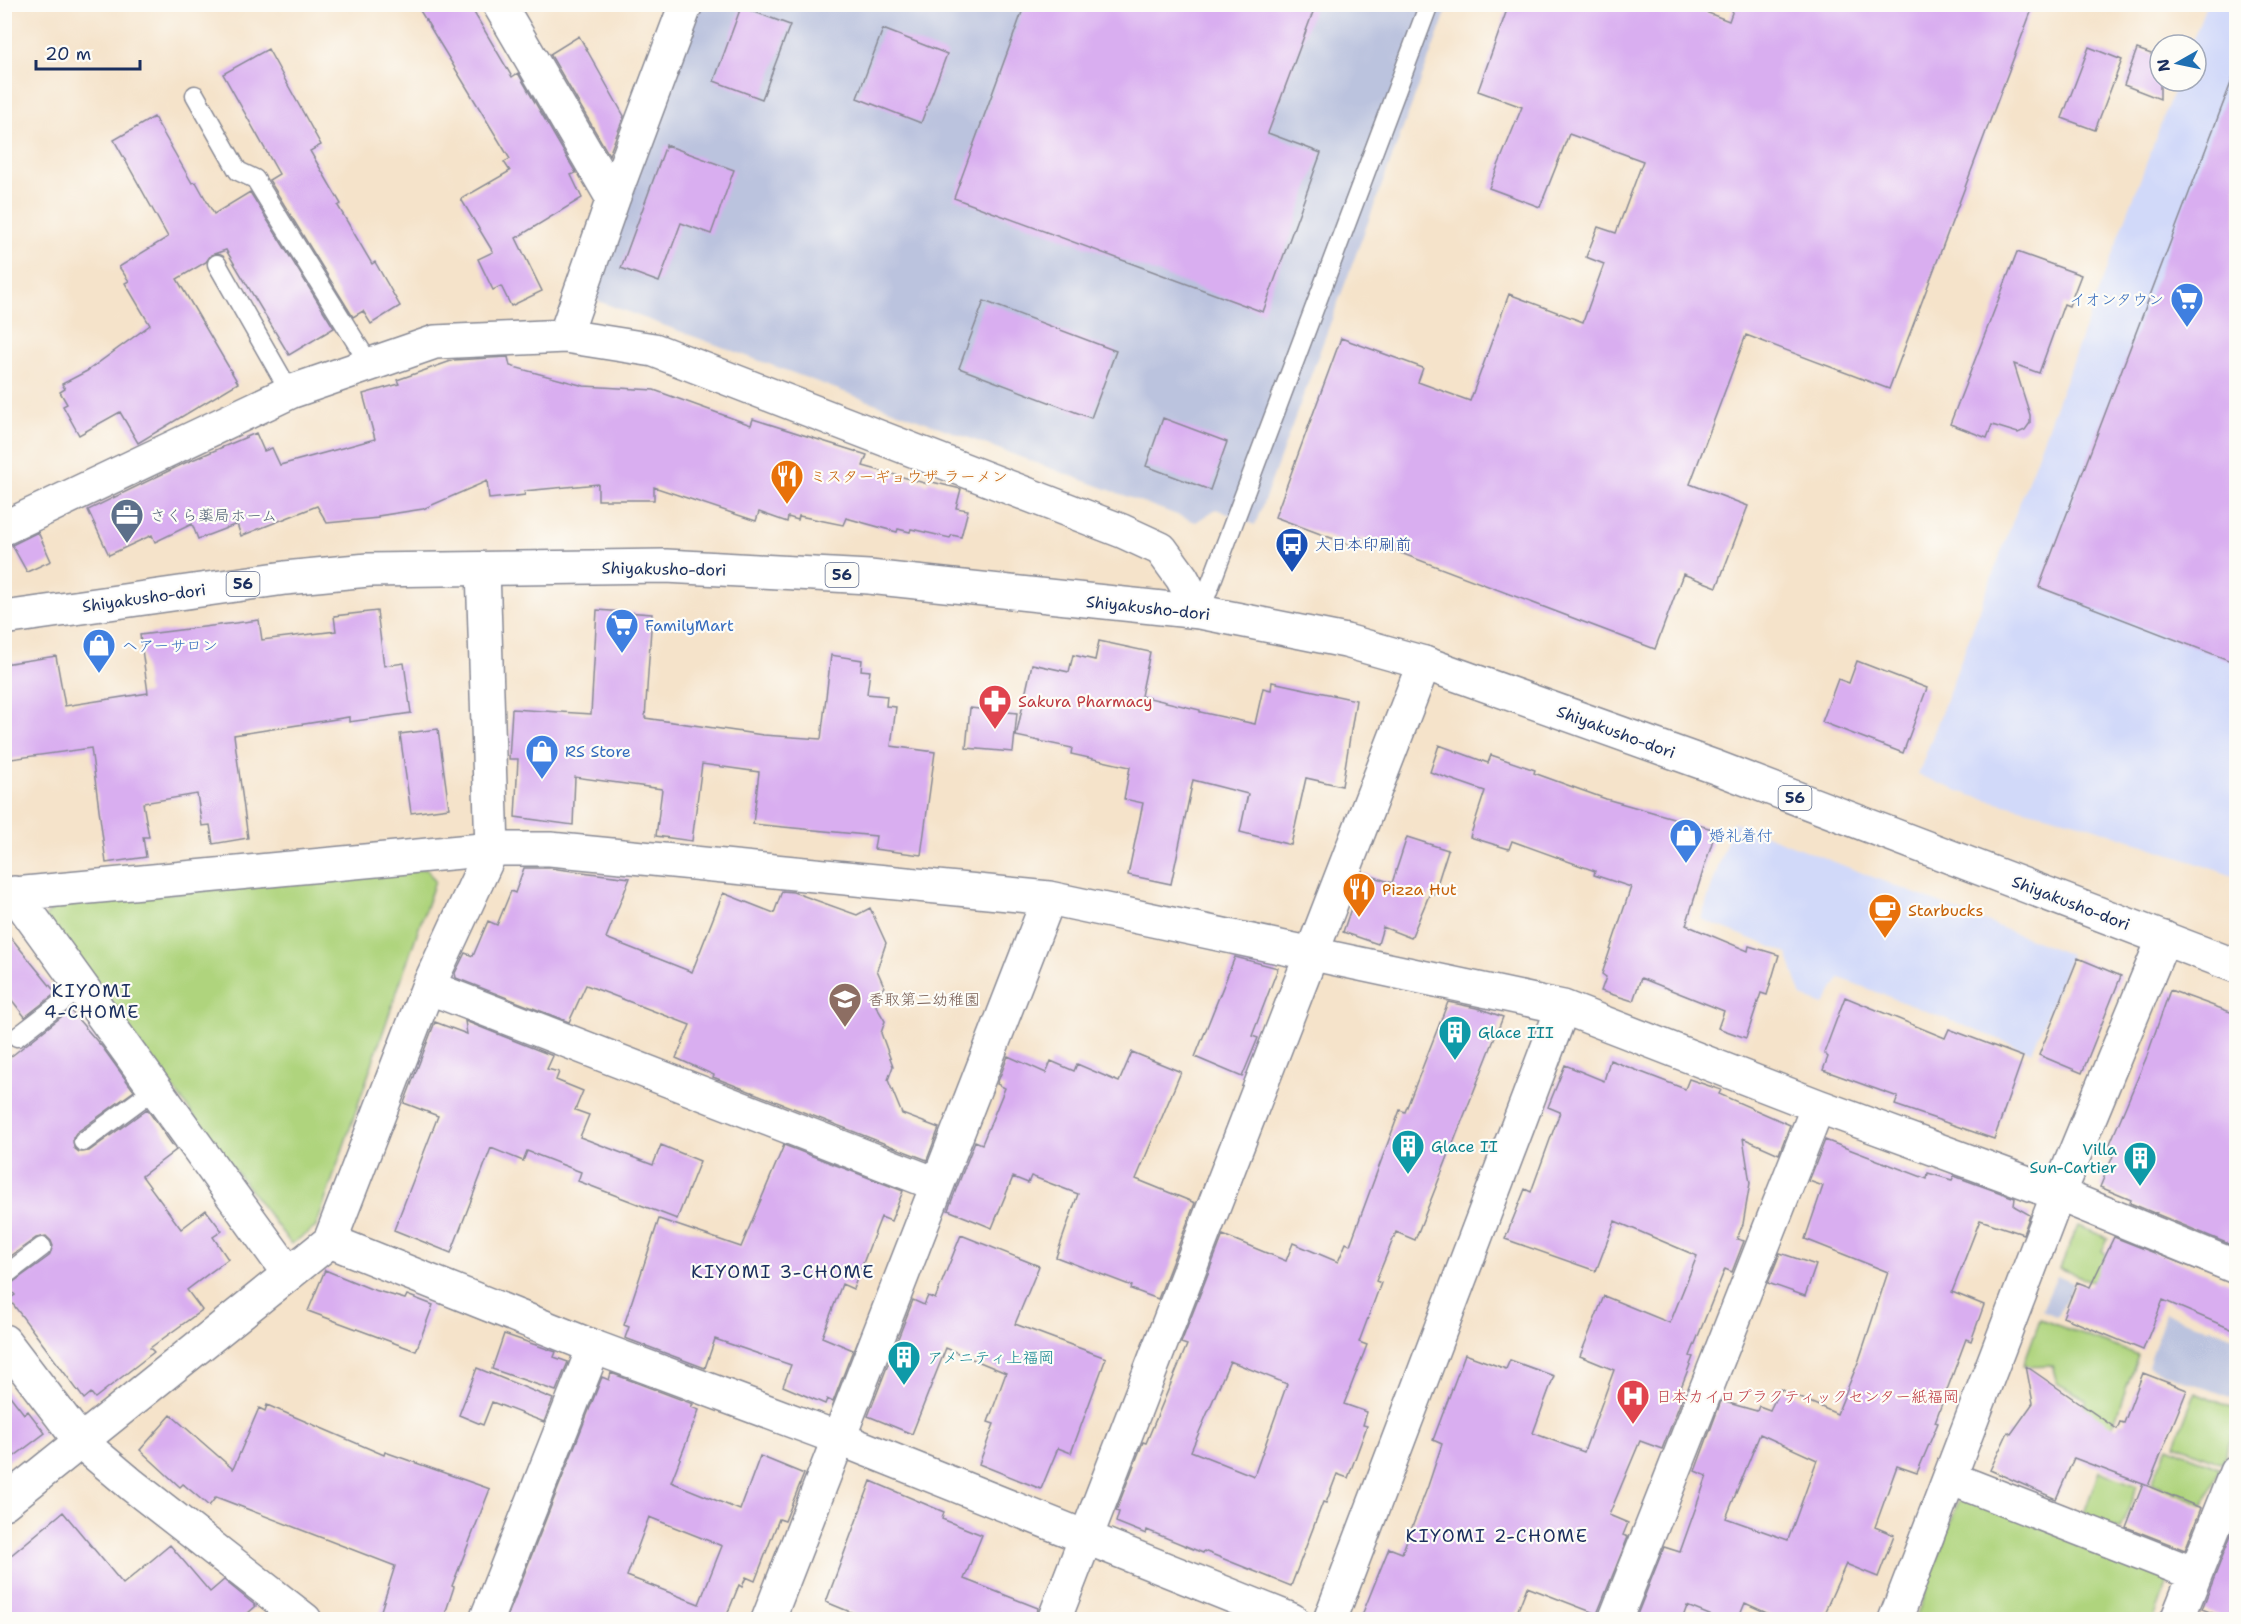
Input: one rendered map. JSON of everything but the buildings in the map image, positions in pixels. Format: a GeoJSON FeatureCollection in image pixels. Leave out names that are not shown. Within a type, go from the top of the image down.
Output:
{"type":"FeatureCollection","features":[{"type":"Feature","properties":{"kind":"street"},"geometry":{"type":"LineString","coordinates":[[500,4],[613,199]]}},
{"type":"Feature","properties":{"kind":"street"},"geometry":{"type":"LineString","coordinates":[[566,336],[613,199],[686,4]]}},
{"type":"Feature","properties":{"kind":"street"},"geometry":{"type":"LineString","coordinates":[[11,518],[290,392],[435,342],[566,336],[654,350],[1122,531],[1161,549],[1182,578],[1200,612]]}},
{"type":"Feature","properties":{"kind":"street","name":"Shiyakusho-dori"},"geometry":{"type":"LineString","coordinates":[[4,618],[285,578],[368,570],[666,566],[869,577],[1200,612],[1335,639],[1424,663],[1715,767],[2236,966]]}},
{"type":"Feature","properties":{"kind":"street"},"geometry":{"type":"LineString","coordinates":[[4,1503],[330,1240],[429,987],[492,849],[483,569]]}},
{"type":"Feature","properties":{"kind":"street"},"geometry":{"type":"LineString","coordinates":[[1054,1620],[1424,663]]}},
{"type":"Feature","properties":{"kind":"street"},"geometry":{"type":"LineString","coordinates":[[9,894],[492,849],[562,850],[1049,898],[1563,1007],[1818,1106],[2058,1194],[2236,1267]]}},
{"type":"Feature","properties":{"kind":"street"},"geometry":{"type":"LineString","coordinates":[[9,894],[82,987],[289,1274]]}},
{"type":"Feature","properties":{"kind":"street"},"geometry":{"type":"LineString","coordinates":[[768,1620],[1049,898]]}},
{"type":"Feature","properties":{"kind":"street"},"geometry":{"type":"LineString","coordinates":[[1895,1620],[2058,1194],[2164,938]]}},
{"type":"Feature","properties":{"kind":"street"},"geometry":{"type":"LineString","coordinates":[[429,987],[936,1184]]}},
{"type":"Feature","properties":{"kind":"street"},"geometry":{"type":"LineString","coordinates":[[1330,1620],[1563,1007]]}},
{"type":"Feature","properties":{"kind":"street"},"geometry":{"type":"LineString","coordinates":[[1615,1620],[1818,1106]]}},
{"type":"Feature","properties":{"kind":"street"},"geometry":{"type":"LineString","coordinates":[[330,1240],[594,1347],[838,1438],[1292,1620]]}},
{"type":"Feature","properties":{"kind":"street"},"geometry":{"type":"LineString","coordinates":[[4,1341],[81,1442],[294,1617]]}},
{"type":"Feature","properties":{"kind":"street"},"geometry":{"type":"LineString","coordinates":[[486,1620],[594,1347]]}},
{"type":"Feature","properties":{"kind":"street"},"geometry":{"type":"LineString","coordinates":[[2177,1620],[2236,1472]]}},
{"type":"Feature","properties":{"kind":"street"},"geometry":{"type":"LineString","coordinates":[[1950,1478],[2196,1574]]}},
{"type":"Feature","properties":{"kind":"lane"},"geometry":{"type":"LineString","coordinates":[[1200,612],[1429,4]]}},
{"type":"Feature","properties":{"kind":"lane"},"geometry":{"type":"LineString","coordinates":[[195,96],[238,171],[255,179],[370,364]]}},
{"type":"Feature","properties":{"kind":"lane"},"geometry":{"type":"LineString","coordinates":[[217,264],[290,392]]}},
{"type":"Feature","properties":{"kind":"lane"},"geometry":{"type":"LineString","coordinates":[[17,1037],[82,987]]}},
{"type":"Feature","properties":{"kind":"lane"},"geometry":{"type":"LineString","coordinates":[[83,1142],[156,1088]]}},
{"type":"Feature","properties":{"kind":"lane"},"geometry":{"type":"LineString","coordinates":[[4,1276],[42,1247]]}},
{"type":"Feature","properties":{"kind":"shaded area"},"geometry":{"type":"Polygon","coordinates":[[[698,5],[1449,5],[1255,525],[1216,509],[1196,522],[598,301],[593,284],[698,5]]]}},
{"type":"Feature","properties":{"kind":"shaded area"},"geometry":{"type":"Polygon","coordinates":[[[2206,5],[2236,5],[2236,877],[2084,824],[1969,795],[1918,775],[2173,93],[2208,93],[2208,33],[2196,33],[2206,5]]]}},
{"type":"Feature","properties":{"kind":"shaded area"},"geometry":{"type":"Polygon","coordinates":[[[1733,822],[2071,955],[2032,1052],[1840,978],[1824,1005],[1802,997],[1787,953],[1701,919],[1733,822]]]}},
{"type":"Feature","properties":{"kind":"shaded area"},"geometry":{"type":"Polygon","coordinates":[[[2057,1276],[2073,1283],[2058,1317],[2042,1310],[2057,1276]]]}},
{"type":"Feature","properties":{"kind":"shaded area"},"geometry":{"type":"Polygon","coordinates":[[[2165,1314],[2236,1337],[2236,1399],[2148,1367],[2165,1314]]]}},
{"type":"Feature","properties":{"kind":"green space"},"geometry":{"type":"Polygon","coordinates":[[[427,869],[435,881],[316,1227],[291,1244],[44,918],[57,904],[427,869]]]}},
{"type":"Feature","properties":{"kind":"green space"},"geometry":{"type":"Polygon","coordinates":[[[2078,1226],[2108,1238],[2102,1251],[2108,1255],[2100,1285],[2060,1268],[2078,1226]]]}},
{"type":"Feature","properties":{"kind":"green space"},"geometry":{"type":"Polygon","coordinates":[[[2040,1319],[2138,1355],[2107,1442],[2081,1412],[2087,1400],[2057,1383],[2052,1365],[2023,1366],[2040,1319]]]}},
{"type":"Feature","properties":{"kind":"green space"},"geometry":{"type":"Polygon","coordinates":[[[2195,1393],[2236,1409],[2236,1425],[2222,1463],[2175,1444],[2195,1393]]]}},
{"type":"Feature","properties":{"kind":"green space"},"geometry":{"type":"Polygon","coordinates":[[[2168,1446],[2220,1468],[2204,1505],[2152,1483],[2168,1446]]]}},
{"type":"Feature","properties":{"kind":"green space"},"geometry":{"type":"Polygon","coordinates":[[[2099,1471],[2137,1486],[2120,1530],[2083,1516],[2099,1471]]]}},
{"type":"Feature","properties":{"kind":"green space"},"geometry":{"type":"Polygon","coordinates":[[[1960,1497],[2170,1576],[2154,1619],[1915,1620],[1960,1497]]]}},
{"type":"Feature","properties":{"kind":"place","name":"イオンタウン"},"geometry":{"type":"Point","coordinates":[2187,328]}},
{"type":"Feature","properties":{"kind":"place","name":"ミスターギョウザ ラーメン"},"geometry":{"type":"Point","coordinates":[787,505]}},
{"type":"Feature","properties":{"kind":"place","name":"さくら薬局ホーム"},"geometry":{"type":"Point","coordinates":[127,544]}},
{"type":"Feature","properties":{"kind":"place","name":"大日本印刷前"},"geometry":{"type":"Point","coordinates":[1292,573]}},
{"type":"Feature","properties":{"kind":"place","name":"FamilyMart"},"geometry":{"type":"Point","coordinates":[622,654]}},
{"type":"Feature","properties":{"kind":"place","name":"ヘアーサロン"},"geometry":{"type":"Point","coordinates":[99,674]}},
{"type":"Feature","properties":{"kind":"place","name":"Sakura Pharmacy"},"geometry":{"type":"Point","coordinates":[995,730]}},
{"type":"Feature","properties":{"kind":"place","name":"RS Store"},"geometry":{"type":"Point","coordinates":[542,780]}},
{"type":"Feature","properties":{"kind":"place","name":"婚礼着付"},"geometry":{"type":"Point","coordinates":[1686,864]}},
{"type":"Feature","properties":{"kind":"place","name":"Pizza Hut"},"geometry":{"type":"Point","coordinates":[1359,918]}},
{"type":"Feature","properties":{"kind":"place","name":"Starbucks"},"geometry":{"type":"Point","coordinates":[1885,939]}},
{"type":"Feature","properties":{"kind":"place","name":"香取第二幼稚園"},"geometry":{"type":"Point","coordinates":[845,1028]}},
{"type":"Feature","properties":{"kind":"place","name":"Glace III"},"geometry":{"type":"Point","coordinates":[1455,1061]}},
{"type":"Feature","properties":{"kind":"place","name":"Glace II"},"geometry":{"type":"Point","coordinates":[1408,1175]}},
{"type":"Feature","properties":{"kind":"place","name":"Villa Sun-Cartier"},"geometry":{"type":"Point","coordinates":[2140,1187]}},
{"type":"Feature","properties":{"kind":"place","name":"アメニティ上福岡"},"geometry":{"type":"Point","coordinates":[904,1386]}},
{"type":"Feature","properties":{"kind":"place","name":"日本カイロプラクティックセンター紙福岡"},"geometry":{"type":"Point","coordinates":[1633,1425]}},
{"type":"Feature","properties":{"kind":"district","name":"KIYOMI 4-CHOME"},"geometry":{"type":"Point","coordinates":[92,1001]}},
{"type":"Feature","properties":{"kind":"district","name":"KIYOMI 3-CHOME"},"geometry":{"type":"Point","coordinates":[783,1272]}},
{"type":"Feature","properties":{"kind":"district","name":"KIYOMI 2-CHOME"},"geometry":{"type":"Point","coordinates":[1497,1536]}}]}
